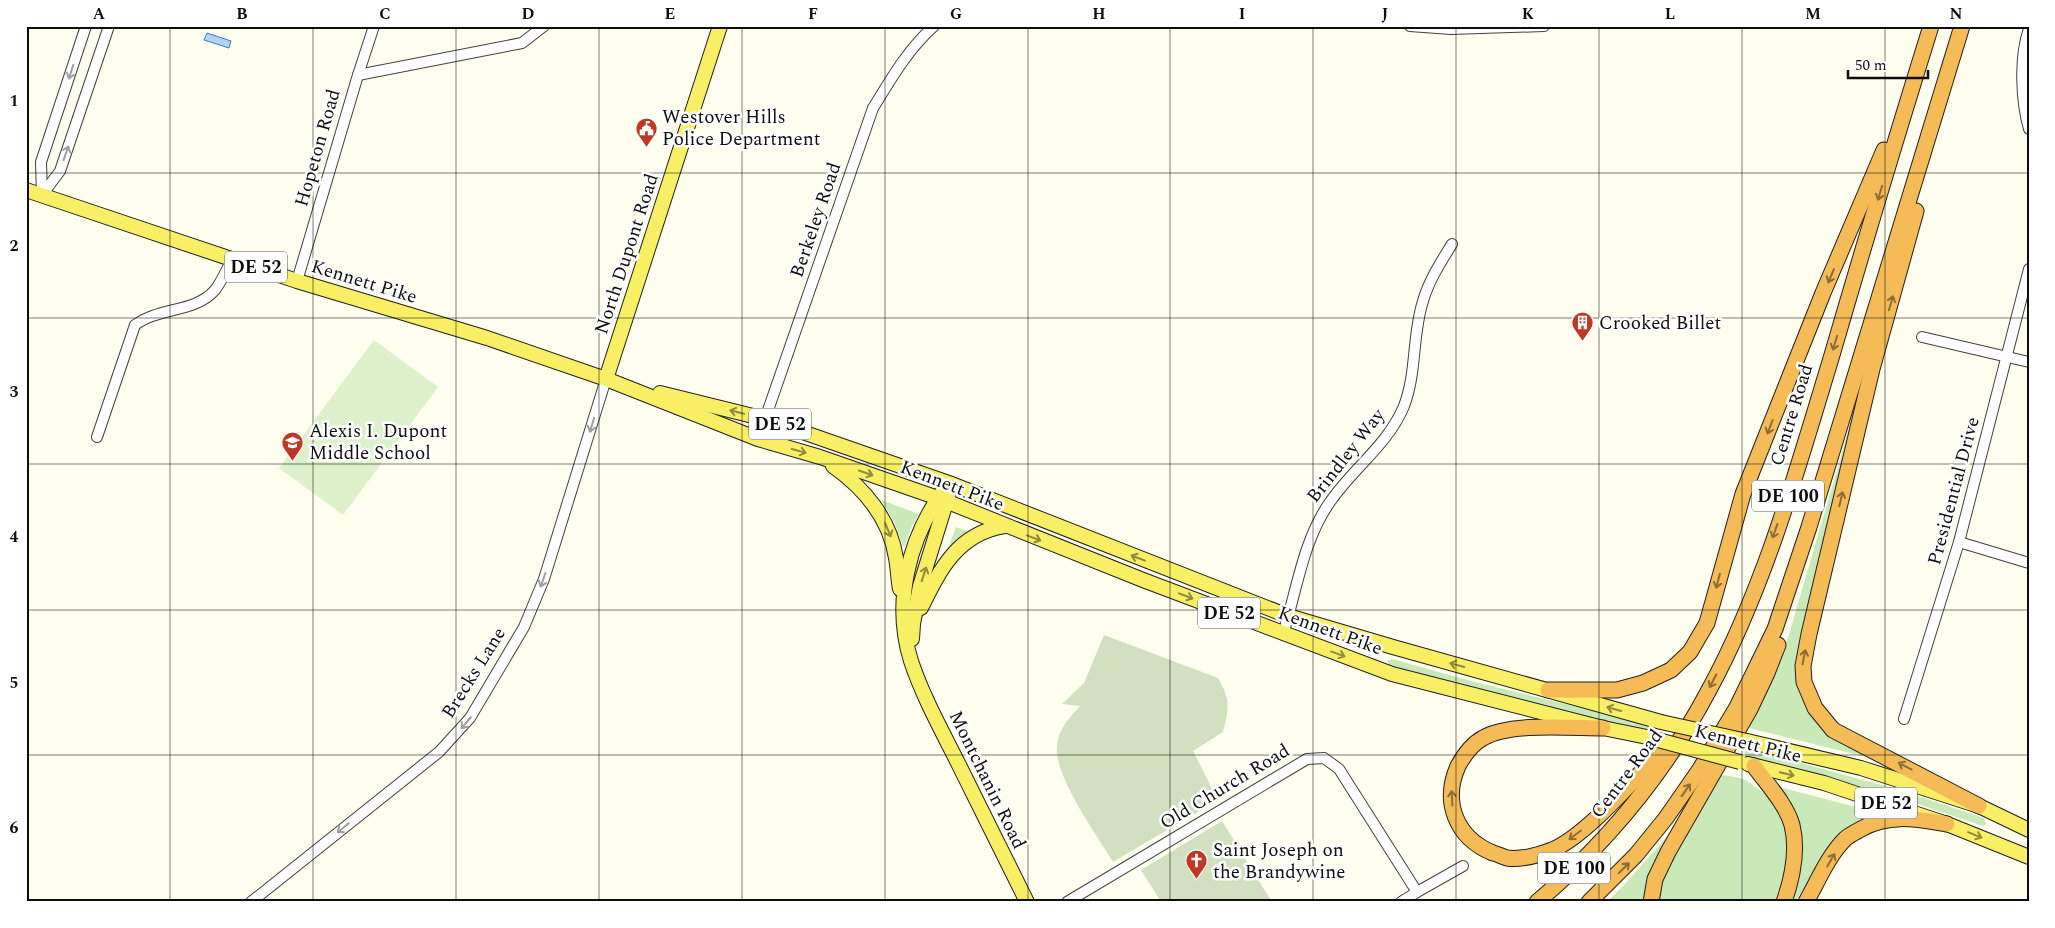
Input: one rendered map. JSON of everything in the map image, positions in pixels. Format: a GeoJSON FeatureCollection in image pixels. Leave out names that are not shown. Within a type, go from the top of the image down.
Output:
{"type":"FeatureCollection","features":[{"type":"Feature","properties":{"kind":"highway","name":"Centre Road"},"geometry":{"type":"LineString","coordinates":[[1537,902],[1555,887],[1610,832],[1632,807],[1692,719],[1722,664],[1766,560],[1802,454],[1931,26]]}},
{"type":"Feature","properties":{"kind":"highway"},"geometry":{"type":"LineString","coordinates":[[1961,30],[1946,106],[1872,369],[1802,666],[1804,682],[1808,693],[1824,720],[1833,730],[1979,806]]}},
{"type":"Feature","properties":{"kind":"highway","name":"DE 100"},"geometry":{"type":"LineString","coordinates":[[1589,902],[1636,855],[1666,818],[1700,769],[1737,707],[1759,665],[1774,629],[1809,527],[1961,30]]}},
{"type":"Feature","properties":{"kind":"highway"},"geometry":{"type":"LineString","coordinates":[[1548,690],[1617,690],[1626,688],[1643,683],[1671,670],[1690,652],[1707,623],[1743,494],[1824,293],[1914,79]]}},
{"type":"Feature","properties":{"kind":"highway"},"geometry":{"type":"LineString","coordinates":[[1651,902],[1656,879],[1668,852],[1750,709],[1767,673],[1782,637],[1801,571],[1809,527]]}},
{"type":"Feature","properties":{"kind":"highway"},"geometry":{"type":"LineString","coordinates":[[1603,728],[1504,730],[1483,738],[1464,755],[1452,780],[1451,802],[1458,825],[1471,841],[1486,850],[1507,858],[1531,856],[1553,849],[1576,835],[1604,809],[1692,719]]}},
{"type":"Feature","properties":{"kind":"highway"},"geometry":{"type":"LineString","coordinates":[[1747,764],[1780,801],[1792,825],[1794,848],[1791,883],[1784,902]]}},
{"type":"Feature","properties":{"kind":"highway"},"geometry":{"type":"LineString","coordinates":[[1806,902],[1834,854],[1846,838],[1868,825],[1889,818],[1913,818],[1948,824]]}},
{"type":"Feature","properties":{"kind":"main road","name":"North Dupont Road"},"geometry":{"type":"LineString","coordinates":[[606,379],[720,26]]}},
{"type":"Feature","properties":{"kind":"main road","name":"Kennett Pike"},"geometry":{"type":"LineString","coordinates":[[26,190],[297,281],[487,338],[606,379],[758,440],[820,457],[943,500],[1283,634],[1392,674],[1603,728],[1648,737],[1824,783],[1948,824],[2029,857]]}},
{"type":"Feature","properties":{"kind":"main road","name":"Kennett Pike"},"geometry":{"type":"LineString","coordinates":[[606,379],[765,419],[949,483],[1288,616],[1661,722],[1861,768],[1979,806],[2029,830]]}},
{"type":"Feature","properties":{"kind":"main road"},"geometry":{"type":"LineString","coordinates":[[820,457],[853,482],[882,517],[896,557],[908,621]]}},
{"type":"Feature","properties":{"kind":"main road","name":"Montchanin Road"},"geometry":{"type":"LineString","coordinates":[[949,483],[943,500],[920,530],[911,554],[905,579],[908,621],[906,638],[916,674],[933,714],[1027,902]]}},
{"type":"Feature","properties":{"kind":"main road"},"geometry":{"type":"LineString","coordinates":[[908,621],[938,572],[948,560],[976,534],[991,528],[1005,526]]}},
{"type":"Feature","properties":{"kind":"street"},"geometry":{"type":"LineString","coordinates":[[42,195],[41,162],[86,26]]}},
{"type":"Feature","properties":{"kind":"street"},"geometry":{"type":"LineString","coordinates":[[42,195],[60,171],[109,26]]}},
{"type":"Feature","properties":{"kind":"street","name":"Hopeton Road"},"geometry":{"type":"LineString","coordinates":[[297,281],[374,26]]}},
{"type":"Feature","properties":{"kind":"street"},"geometry":{"type":"LineString","coordinates":[[358,75],[522,43],[544,26]]}},
{"type":"Feature","properties":{"kind":"street","name":"Berkeley Road"},"geometry":{"type":"LineString","coordinates":[[758,440],[873,108],[903,60],[934,26]]}},
{"type":"Feature","properties":{"kind":"street"},"geometry":{"type":"LineString","coordinates":[[1410,26],[1451,29],[1544,26]]}},
{"type":"Feature","properties":{"kind":"street"},"geometry":{"type":"LineString","coordinates":[[2029,29],[2024,43],[2022,78],[2029,129]]}},
{"type":"Feature","properties":{"kind":"street","name":"Brindley Way"},"geometry":{"type":"LineString","coordinates":[[1283,634],[1310,540],[1324,511],[1338,491],[1380,446],[1404,405],[1412,376],[1422,302],[1435,272],[1452,244]]}},
{"type":"Feature","properties":{"kind":"street"},"geometry":{"type":"LineString","coordinates":[[97,437],[135,325],[147,318],[192,305],[206,298],[217,288],[232,259]]}},
{"type":"Feature","properties":{"kind":"street","name":"Presidential Drive"},"geometry":{"type":"LineString","coordinates":[[1904,719],[1959,542],[2029,269]]}},
{"type":"Feature","properties":{"kind":"street"},"geometry":{"type":"LineString","coordinates":[[1922,337],[2029,362]]}},
{"type":"Feature","properties":{"kind":"street","name":"Brecks Lane"},"geometry":{"type":"LineString","coordinates":[[251,902],[440,752],[470,718],[524,627],[544,579],[606,379]]}},
{"type":"Feature","properties":{"kind":"street"},"geometry":{"type":"LineString","coordinates":[[1959,542],[2029,563]]}},
{"type":"Feature","properties":{"kind":"street","name":"Old Church Road"},"geometry":{"type":"LineString","coordinates":[[1067,902],[1307,759],[1324,758],[1340,769],[1417,892]]}},
{"type":"Feature","properties":{"kind":"street"},"geometry":{"type":"LineString","coordinates":[[1401,902],[1463,866]]}},
{"type":"Feature","properties":{"kind":"green space"},"geometry":{"type":"Polygon","coordinates":[[[374,340],[438,387],[343,515],[279,468],[374,340]]]}},
{"type":"Feature","properties":{"kind":"green space"},"geometry":{"type":"Polygon","coordinates":[[[1855,413],[1799,685],[1868,755],[1862,756],[1749,728],[1776,670],[1788,638],[1855,413]]]}},
{"type":"Feature","properties":{"kind":"green space"},"geometry":{"type":"Polygon","coordinates":[[[881,500],[919,514],[911,528],[904,548],[893,520],[881,500]]]}},
{"type":"Feature","properties":{"kind":"green space"},"geometry":{"type":"Polygon","coordinates":[[[956,527],[970,532],[945,556],[956,527]]]}},
{"type":"Feature","properties":{"kind":"green space"},"geometry":{"type":"Polygon","coordinates":[[[1104,635],[1218,678],[1225,692],[1228,704],[1223,732],[1193,751],[1218,800],[1113,862],[1069,788],[1058,758],[1057,745],[1063,728],[1080,706],[1062,704],[1084,683],[1104,635]]]}},
{"type":"Feature","properties":{"kind":"green space"},"geometry":{"type":"Polygon","coordinates":[[[1392,659],[1467,680],[1643,723],[1652,726],[1655,732],[1651,733],[1389,666],[1387,661],[1392,659]]]}},
{"type":"Feature","properties":{"kind":"green space"},"geometry":{"type":"Polygon","coordinates":[[[1749,749],[1900,790],[1984,818],[1986,824],[1983,826],[1900,798],[1751,758],[1746,756],[1744,752],[1749,749]]]}},
{"type":"Feature","properties":{"kind":"green space"},"geometry":{"type":"Polygon","coordinates":[[[1722,775],[1740,778],[1749,782],[1761,791],[1780,815],[1787,843],[1784,872],[1777,902],[1657,902],[1657,891],[1670,859],[1722,775]]]}},
{"type":"Feature","properties":{"kind":"green space"},"geometry":{"type":"Polygon","coordinates":[[[1779,787],[1883,814],[1818,867],[1795,902],[1790,902],[1797,821],[1779,787]]]}},
{"type":"Feature","properties":{"kind":"green space"},"geometry":{"type":"Polygon","coordinates":[[[1222,821],[1272,902],[1161,902],[1141,870],[1222,821]]]}},
{"type":"Feature","properties":{"kind":"green space"},"geometry":{"type":"Polygon","coordinates":[[[1673,830],[1645,902],[1607,902],[1625,884],[1673,830]]]}},
{"type":"Feature","properties":{"kind":"water"},"geometry":{"type":"Polygon","coordinates":[[[207,33],[231,41],[229,48],[204,40],[207,33]]]}},
{"type":"Feature","properties":{"kind":"place","name":"Westover Hills Police Department"},"geometry":{"type":"Point","coordinates":[646,147]}},
{"type":"Feature","properties":{"kind":"place","name":"Crooked Billet"},"geometry":{"type":"Point","coordinates":[1583,342]}},
{"type":"Feature","properties":{"kind":"place","name":"Alexis I. Dupont Middle School"},"geometry":{"type":"Point","coordinates":[293,461]}},
{"type":"Feature","properties":{"kind":"place","name":"Saint Joseph on the Brandywine"},"geometry":{"type":"Point","coordinates":[1197,880]}}]}
